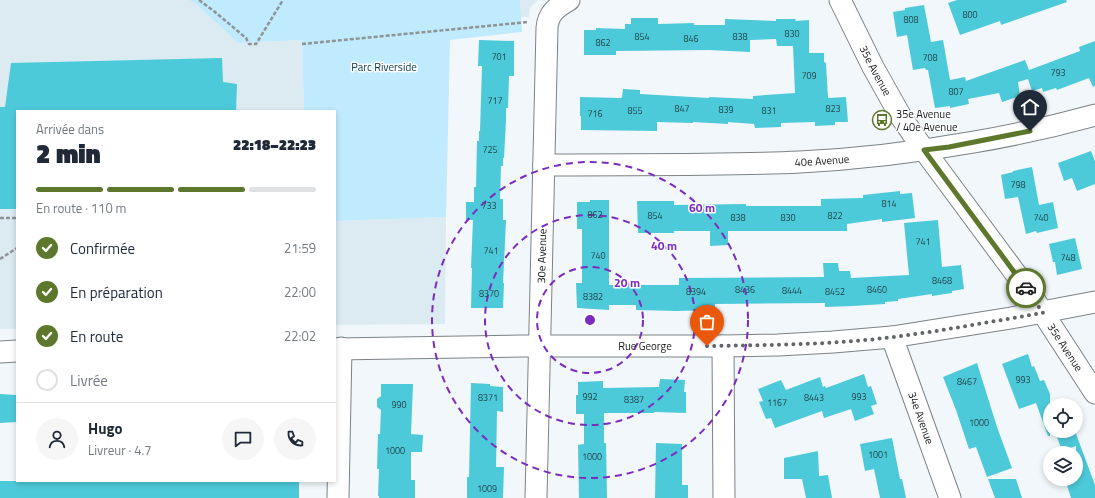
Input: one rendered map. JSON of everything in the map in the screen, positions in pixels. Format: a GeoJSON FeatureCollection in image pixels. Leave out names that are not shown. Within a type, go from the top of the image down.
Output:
{"type":"FeatureCollection","features":[{"type":"Feature","properties":{"kind":"street","name":"30e Avenue"},"geometry":{"type":"LineString","coordinates":[[536,498],[547,28],[550,15],[569,0]]}},
{"type":"Feature","properties":{"kind":"street","name":"35e Avenue"},"geometry":{"type":"LineString","coordinates":[[840,0],[856,34],[901,117],[1030,293],[1095,393]]}},
{"type":"Feature","properties":{"kind":"street","name":"40e Avenue"},"geometry":{"type":"LineString","coordinates":[[544,165],[800,162],[851,159],[949,147],[1030,131],[1095,115]]}},
{"type":"Feature","properties":{"kind":"street","name":"Rue George"},"geometry":{"type":"LineString","coordinates":[[338,348],[722,346],[825,343],[892,337],[1043,313],[1095,302]]}},
{"type":"Feature","properties":{"kind":"street","name":"34e Avenue"},"geometry":{"type":"LineString","coordinates":[[892,337],[950,498]]}},
{"type":"Feature","properties":{"kind":"street"},"geometry":{"type":"LineString","coordinates":[[722,346],[724,498]]}},
{"type":"Feature","properties":{"kind":"street"},"geometry":{"type":"LineString","coordinates":[[338,348],[338,498]]}},
{"type":"Feature","properties":{"kind":"street"},"geometry":{"type":"LineString","coordinates":[[0,352],[16,352]]}},
{"type":"Feature","properties":{"kind":"path"},"geometry":{"type":"LineString","coordinates":[[199,0],[246,38],[249,44],[256,44],[284,0]]}},
{"type":"Feature","properties":{"kind":"path"},"geometry":{"type":"LineString","coordinates":[[302,44],[531,22]]}},
{"type":"Feature","properties":{"kind":"path"},"geometry":{"type":"LineString","coordinates":[[0,218],[16,218]]}},
{"type":"Feature","properties":{"kind":"path"},"geometry":{"type":"LineString","coordinates":[[0,259],[16,249]]}},
{"type":"Feature","properties":{"kind":"shaded area"},"geometry":{"type":"Polygon","coordinates":[[[0,0],[189,0],[197,5],[238,43],[302,40],[304,110],[16,110],[16,329],[0,329],[0,0]]]}},
{"type":"Feature","properties":{"kind":"shaded area"},"geometry":{"type":"Polygon","coordinates":[[[520,0],[538,0],[530,8],[529,17],[521,17],[520,0]]]}},
{"type":"Feature","properties":{"kind":"shaded area"},"geometry":{"type":"Polygon","coordinates":[[[446,217],[445,324],[336,325],[336,221],[446,217]]]}},
{"type":"Feature","properties":{"kind":"green space","name":"Parc Riverside"},"geometry":{"type":"Polygon","coordinates":[[[189,0],[520,0],[522,32],[450,40],[446,217],[336,221],[336,110],[304,110],[302,40],[238,43],[197,5],[189,0]]]}},
{"type":"Feature","properties":{"kind":"building"},"geometry":{"type":"Polygon","coordinates":[[[957,0],[1066,0],[1067,2],[1001,25],[1000,21],[960,35],[948,3],[957,0]]]}},
{"type":"Feature","properties":{"kind":"building"},"geometry":{"type":"Polygon","coordinates":[[[924,5],[931,42],[943,40],[950,80],[965,77],[966,81],[1025,60],[1029,70],[1080,51],[1079,47],[1095,41],[1095,86],[1093,87],[1089,78],[1057,90],[1056,88],[1043,92],[1042,88],[1032,91],[1028,79],[1018,82],[1020,96],[1002,102],[999,93],[968,99],[969,104],[950,108],[950,106],[935,108],[928,70],[925,68],[913,70],[907,35],[897,37],[893,12],[905,10],[905,8],[924,5]]]}},
{"type":"Feature","properties":{"kind":"building"},"geometry":{"type":"Polygon","coordinates":[[[631,18],[658,18],[658,24],[694,23],[694,25],[725,25],[725,19],[776,21],[776,19],[796,19],[795,21],[809,20],[809,53],[824,53],[828,98],[846,97],[848,122],[835,122],[835,125],[815,126],[815,122],[781,123],[781,127],[755,128],[754,124],[728,122],[728,124],[657,122],[657,131],[581,130],[580,97],[621,98],[623,89],[640,90],[640,94],[709,98],[753,99],[753,96],[795,93],[793,46],[777,46],[776,39],[750,40],[750,52],[709,50],[616,51],[616,55],[584,55],[584,30],[596,30],[596,28],[625,29],[625,24],[631,24],[631,18]]]}},
{"type":"Feature","properties":{"kind":"building"},"geometry":{"type":"Polygon","coordinates":[[[479,40],[514,41],[514,76],[509,76],[504,158],[503,166],[501,166],[500,199],[503,199],[503,220],[506,220],[503,308],[471,308],[473,220],[466,220],[466,202],[474,202],[474,187],[476,187],[477,141],[479,141],[480,131],[482,66],[478,66],[479,40]]]}},
{"type":"Feature","properties":{"kind":"building"},"geometry":{"type":"Polygon","coordinates":[[[222,58],[223,82],[237,84],[236,110],[16,110],[16,209],[0,209],[0,107],[5,107],[11,63],[222,58]]]}},
{"type":"Feature","properties":{"kind":"building"},"geometry":{"type":"Polygon","coordinates":[[[1091,151],[1095,161],[1095,184],[1077,191],[1072,178],[1064,181],[1058,163],[1091,151]]]}},
{"type":"Feature","properties":{"kind":"building"},"geometry":{"type":"Polygon","coordinates":[[[1032,167],[1039,205],[1053,202],[1058,228],[1026,234],[1018,197],[1005,199],[1001,175],[1032,167]]]}},
{"type":"Feature","properties":{"kind":"building"},"geometry":{"type":"Polygon","coordinates":[[[900,191],[900,194],[912,193],[915,218],[882,222],[882,219],[847,224],[847,231],[728,231],[728,245],[710,246],[710,231],[638,233],[637,201],[674,201],[674,205],[746,204],[746,206],[821,206],[821,199],[863,198],[863,195],[900,191]]]}},
{"type":"Feature","properties":{"kind":"building"},"geometry":{"type":"Polygon","coordinates":[[[590,200],[609,200],[609,285],[679,285],[679,278],[824,277],[823,263],[838,263],[839,271],[850,271],[851,278],[909,275],[904,223],[938,220],[942,267],[961,265],[964,289],[952,291],[952,293],[932,296],[932,294],[898,299],[898,301],[885,302],[885,304],[852,306],[825,307],[825,303],[715,304],[715,310],[677,311],[636,310],[636,305],[609,305],[609,310],[577,308],[576,283],[582,283],[582,229],[577,229],[577,202],[590,202],[590,200]]]}},
{"type":"Feature","properties":{"kind":"building"},"geometry":{"type":"Polygon","coordinates":[[[1075,238],[1082,269],[1057,275],[1055,262],[1053,262],[1049,244],[1075,238]]]}},
{"type":"Feature","properties":{"kind":"building"},"geometry":{"type":"Polygon","coordinates":[[[1028,354],[1032,367],[1034,366],[1040,381],[1044,380],[1050,394],[1050,398],[1043,398],[1043,422],[1036,403],[1019,409],[1002,364],[1028,354]]]}},
{"type":"Feature","properties":{"kind":"building"},"geometry":{"type":"Polygon","coordinates":[[[977,363],[997,427],[1012,468],[987,477],[976,447],[969,449],[943,377],[977,363]]]}},
{"type":"Feature","properties":{"kind":"building"},"geometry":{"type":"Polygon","coordinates":[[[864,374],[868,387],[871,386],[877,404],[871,406],[874,414],[855,421],[851,409],[824,418],[822,411],[775,428],[771,418],[766,419],[759,402],[763,401],[758,389],[781,380],[786,390],[820,377],[823,387],[825,386],[826,388],[864,374]]]}},
{"type":"Feature","properties":{"kind":"building"},"geometry":{"type":"Polygon","coordinates":[[[660,379],[685,380],[684,392],[686,392],[686,413],[604,413],[607,498],[579,498],[578,445],[584,444],[584,414],[576,414],[578,382],[603,381],[603,388],[659,387],[660,379]]]}},
{"type":"Feature","properties":{"kind":"building"},"geometry":{"type":"Polygon","coordinates":[[[471,383],[490,384],[490,386],[503,387],[503,412],[497,411],[496,467],[504,467],[503,498],[467,498],[467,477],[469,477],[471,383]]]}},
{"type":"Feature","properties":{"kind":"building"},"geometry":{"type":"Polygon","coordinates":[[[381,384],[413,384],[411,434],[423,435],[422,452],[411,452],[411,480],[415,480],[415,498],[379,498],[378,496],[378,434],[380,434],[381,410],[377,407],[377,399],[381,396],[381,384]]]}},
{"type":"Feature","properties":{"kind":"building"},"geometry":{"type":"Polygon","coordinates":[[[0,394],[16,395],[16,422],[0,423],[0,394]]]}},
{"type":"Feature","properties":{"kind":"building"},"geometry":{"type":"Polygon","coordinates":[[[892,438],[900,479],[902,479],[906,498],[880,498],[874,469],[865,471],[860,444],[892,438]]]}},
{"type":"Feature","properties":{"kind":"building"},"geometry":{"type":"Polygon","coordinates":[[[1057,438],[1078,438],[1081,446],[1076,446],[1060,446],[1057,438]]]}},
{"type":"Feature","properties":{"kind":"building"},"geometry":{"type":"Polygon","coordinates":[[[656,443],[682,444],[682,485],[688,485],[688,498],[655,498],[656,443]]]}},
{"type":"Feature","properties":{"kind":"building"},"geometry":{"type":"Polygon","coordinates":[[[818,451],[819,476],[828,475],[832,498],[806,498],[802,479],[784,479],[784,458],[818,451]]]}},
{"type":"Feature","properties":{"kind":"building"},"geometry":{"type":"Polygon","coordinates":[[[1083,453],[1095,485],[1095,498],[1071,498],[1067,486],[1083,486],[1083,453]]]}},
{"type":"Feature","properties":{"kind":"building"},"geometry":{"type":"Polygon","coordinates":[[[988,479],[1016,479],[1022,498],[995,498],[988,479]]]}},
{"type":"Feature","properties":{"kind":"building"},"geometry":{"type":"Polygon","coordinates":[[[0,481],[299,482],[299,498],[0,498],[0,481]]]}},
{"type":"Feature","properties":{"kind":"way so far"},"geometry":{"type":"LineString","coordinates":[[707,346],[778,345],[892,337],[1043,313],[1026,288]]}},
{"type":"Feature","properties":{"kind":"place","name":"35e Avenue / 40e Avenue"},"geometry":{"type":"Point","coordinates":[882,120]}},
{"type":"Feature","properties":{"kind":"route"},"geometry":{"type":"LineString","coordinates":[[1026,288],[924,150],[949,147],[1030,131]]}}]}
